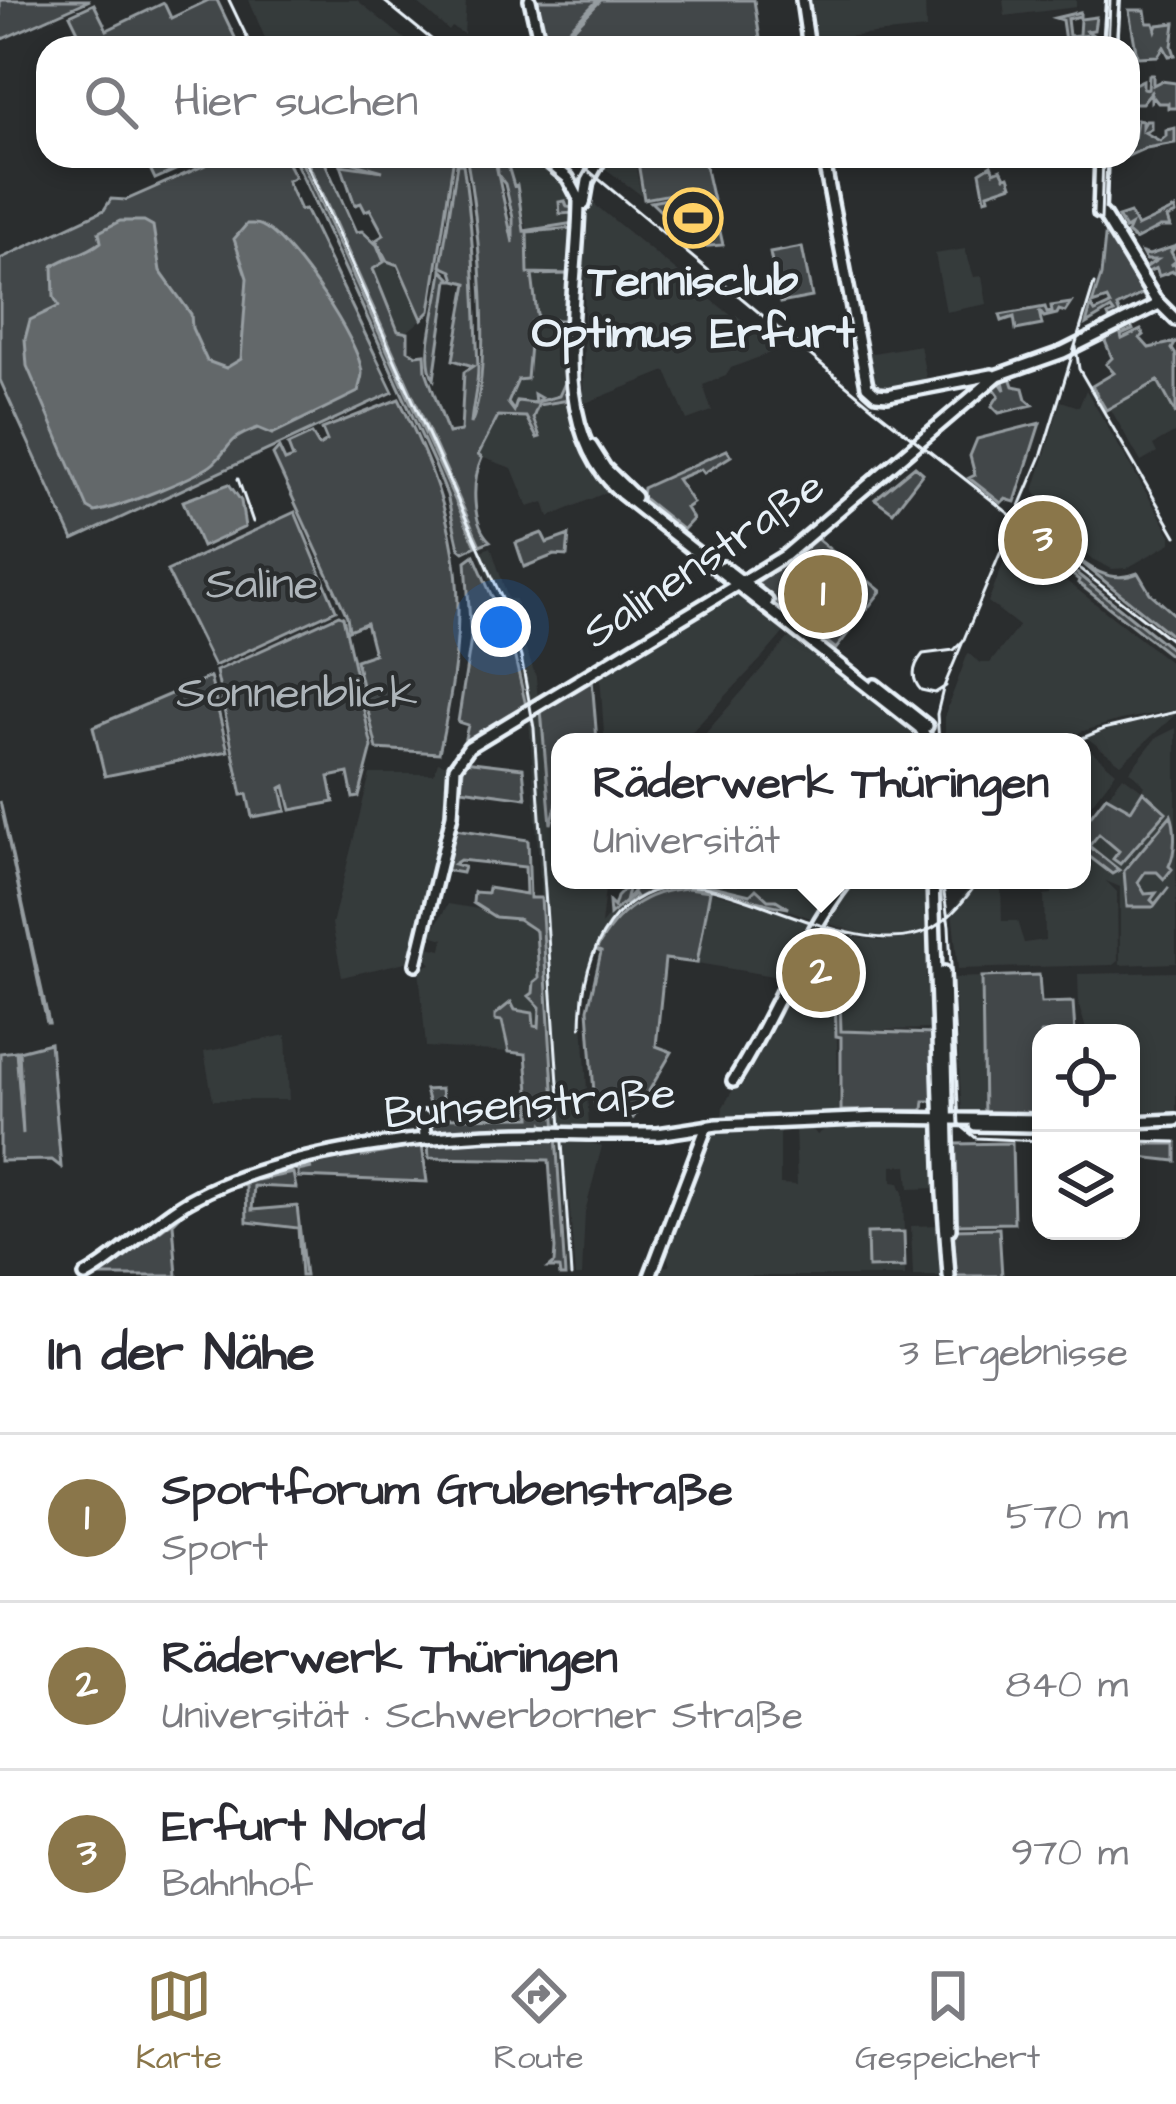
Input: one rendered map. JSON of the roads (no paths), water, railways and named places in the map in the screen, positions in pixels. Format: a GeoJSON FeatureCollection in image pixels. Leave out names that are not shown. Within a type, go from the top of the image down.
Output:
{"type":"FeatureCollection","features":[{"type":"Feature","properties":{"kind":"main road"},"geometry":{"type":"LineString","coordinates":[[528,0],[531,36]]}},
{"type":"Feature","properties":{"kind":"main road"},"geometry":{"type":"LineString","coordinates":[[528,0],[538,36]]}},
{"type":"Feature","properties":{"kind":"main road"},"geometry":{"type":"LineString","coordinates":[[802,0],[807,36]]}},
{"type":"Feature","properties":{"kind":"main road"},"geometry":{"type":"LineString","coordinates":[[1108,36],[1110,0]]}},
{"type":"Feature","properties":{"kind":"main road"},"geometry":{"type":"LineString","coordinates":[[556,168],[581,199]]}},
{"type":"Feature","properties":{"kind":"main road"},"geometry":{"type":"LineString","coordinates":[[596,168],[581,199],[579,406],[592,449],[625,493],[926,733]]}},
{"type":"Feature","properties":{"kind":"main road"},"geometry":{"type":"LineString","coordinates":[[825,168],[866,384],[883,395],[998,375]]}},
{"type":"Feature","properties":{"kind":"main road"},"geometry":{"type":"LineString","coordinates":[[1103,168],[1103,214],[1160,304],[1176,320]]}},
{"type":"Feature","properties":{"kind":"main road"},"geometry":{"type":"LineString","coordinates":[[568,178],[591,177]]}},
{"type":"Feature","properties":{"kind":"main road","name":"Salinenstraße"},"geometry":{"type":"LineString","coordinates":[[416,964],[452,815],[455,767],[469,747],[803,543],[998,375],[1067,350],[1160,304]]}},
{"type":"Feature","properties":{"kind":"main road"},"geometry":{"type":"LineString","coordinates":[[956,383],[961,409]]}},
{"type":"Feature","properties":{"kind":"main road"},"geometry":{"type":"LineString","coordinates":[[640,500],[642,486]]}},
{"type":"Feature","properties":{"kind":"main road"},"geometry":{"type":"LineString","coordinates":[[625,493],[640,500],[740,584]]}},
{"type":"Feature","properties":{"kind":"main road"},"geometry":{"type":"LineString","coordinates":[[733,1082],[779,1003],[816,921],[840,889]]}},
{"type":"Feature","properties":{"kind":"main road"},"geometry":{"type":"LineString","coordinates":[[933,889],[950,1276]]}},
{"type":"Feature","properties":{"kind":"main road"},"geometry":{"type":"LineString","coordinates":[[944,972],[944,1120]]}},
{"type":"Feature","properties":{"kind":"main road"},"geometry":{"type":"LineString","coordinates":[[424,1117],[425,1139]]}},
{"type":"Feature","properties":{"kind":"main road"},"geometry":{"type":"LineString","coordinates":[[1140,1120],[1176,1118]]}},
{"type":"Feature","properties":{"kind":"main road","name":"Bunsenstraße"},"geometry":{"type":"LineString","coordinates":[[85,1276],[180,1205],[226,1183],[339,1154],[425,1139],[542,1133],[633,1135],[707,1126],[868,1120],[1032,1123]]}},
{"type":"Feature","properties":{"kind":"main road"},"geometry":{"type":"LineString","coordinates":[[650,1276],[707,1126]]}},
{"type":"Feature","properties":{"kind":"main road"},"geometry":{"type":"LineString","coordinates":[[692,1128],[701,1142]]}},
{"type":"Feature","properties":{"kind":"tram line"},"geometry":{"type":"LineString","coordinates":[[1108,36],[1110,0]]}},
{"type":"Feature","properties":{"kind":"tram line"},"geometry":{"type":"LineString","coordinates":[[1101,220],[1103,168]]}},
{"type":"Feature","properties":{"kind":"tram line"},"geometry":{"type":"LineString","coordinates":[[938,733],[943,689],[1042,454],[1094,284]]}},
{"type":"Feature","properties":{"kind":"tram line"},"geometry":{"type":"LineString","coordinates":[[1076,347],[1079,369],[1176,536]]}},
{"type":"Feature","properties":{"kind":"tram line"},"geometry":{"type":"LineString","coordinates":[[946,686],[935,693],[921,690],[915,668],[923,654],[954,650],[964,640]]}},
{"type":"Feature","properties":{"kind":"tram line"},"geometry":{"type":"LineString","coordinates":[[943,889],[959,1124],[976,1138],[1032,1141]]}},
{"type":"Feature","properties":{"kind":"tram line"},"geometry":{"type":"LineString","coordinates":[[1140,1141],[1176,1142]]}},
{"type":"Feature","properties":{"kind":"railway"},"geometry":{"type":"LineString","coordinates":[[229,0],[246,36]]}},
{"type":"Feature","properties":{"kind":"railway"},"geometry":{"type":"LineString","coordinates":[[383,0],[427,36]]}},
{"type":"Feature","properties":{"kind":"railway"},"geometry":{"type":"LineString","coordinates":[[308,168],[504,603],[521,657],[534,728],[571,1276]]}},
{"type":"Feature","properties":{"kind":"railway"},"geometry":{"type":"LineString","coordinates":[[585,168],[875,409],[1176,644]]}},
{"type":"Feature","properties":{"kind":"railway"},"geometry":{"type":"LineString","coordinates":[[238,479],[253,522]]}},
{"type":"Feature","properties":{"kind":"railway"},"geometry":{"type":"LineString","coordinates":[[1091,734],[1176,712]]}},
{"type":"Feature","properties":{"kind":"railway"},"geometry":{"type":"LineString","coordinates":[[581,1027],[588,972],[609,925],[626,907],[666,889]]}},
{"type":"Feature","properties":{"kind":"railway"},"geometry":{"type":"LineString","coordinates":[[711,889],[820,925],[881,938],[909,937],[933,928],[972,889]]}},
{"type":"Feature","properties":{"kind":"place","name":"Tennisclub Optimus Erfurt"},"geometry":{"type":"Point","coordinates":[693,218]}},
{"type":"Feature","properties":{"kind":"place","name":"Erfurt Nord"},"geometry":{"type":"Point","coordinates":[1043,540]}},
{"type":"Feature","properties":{"kind":"place","name":"Sportforum Grubenstraße"},"geometry":{"type":"Point","coordinates":[823,594]}},
{"type":"Feature","properties":{"kind":"place","name":"Räderwerk Thüringen"},"geometry":{"type":"Point","coordinates":[821,973]}},
{"type":"Feature","properties":{"kind":"park label","name":"Saline"},"geometry":{"type":"Point","coordinates":[262,585]}},
{"type":"Feature","properties":{"kind":"park label","name":"Sonnenblick"},"geometry":{"type":"Point","coordinates":[297,694]}}]}
